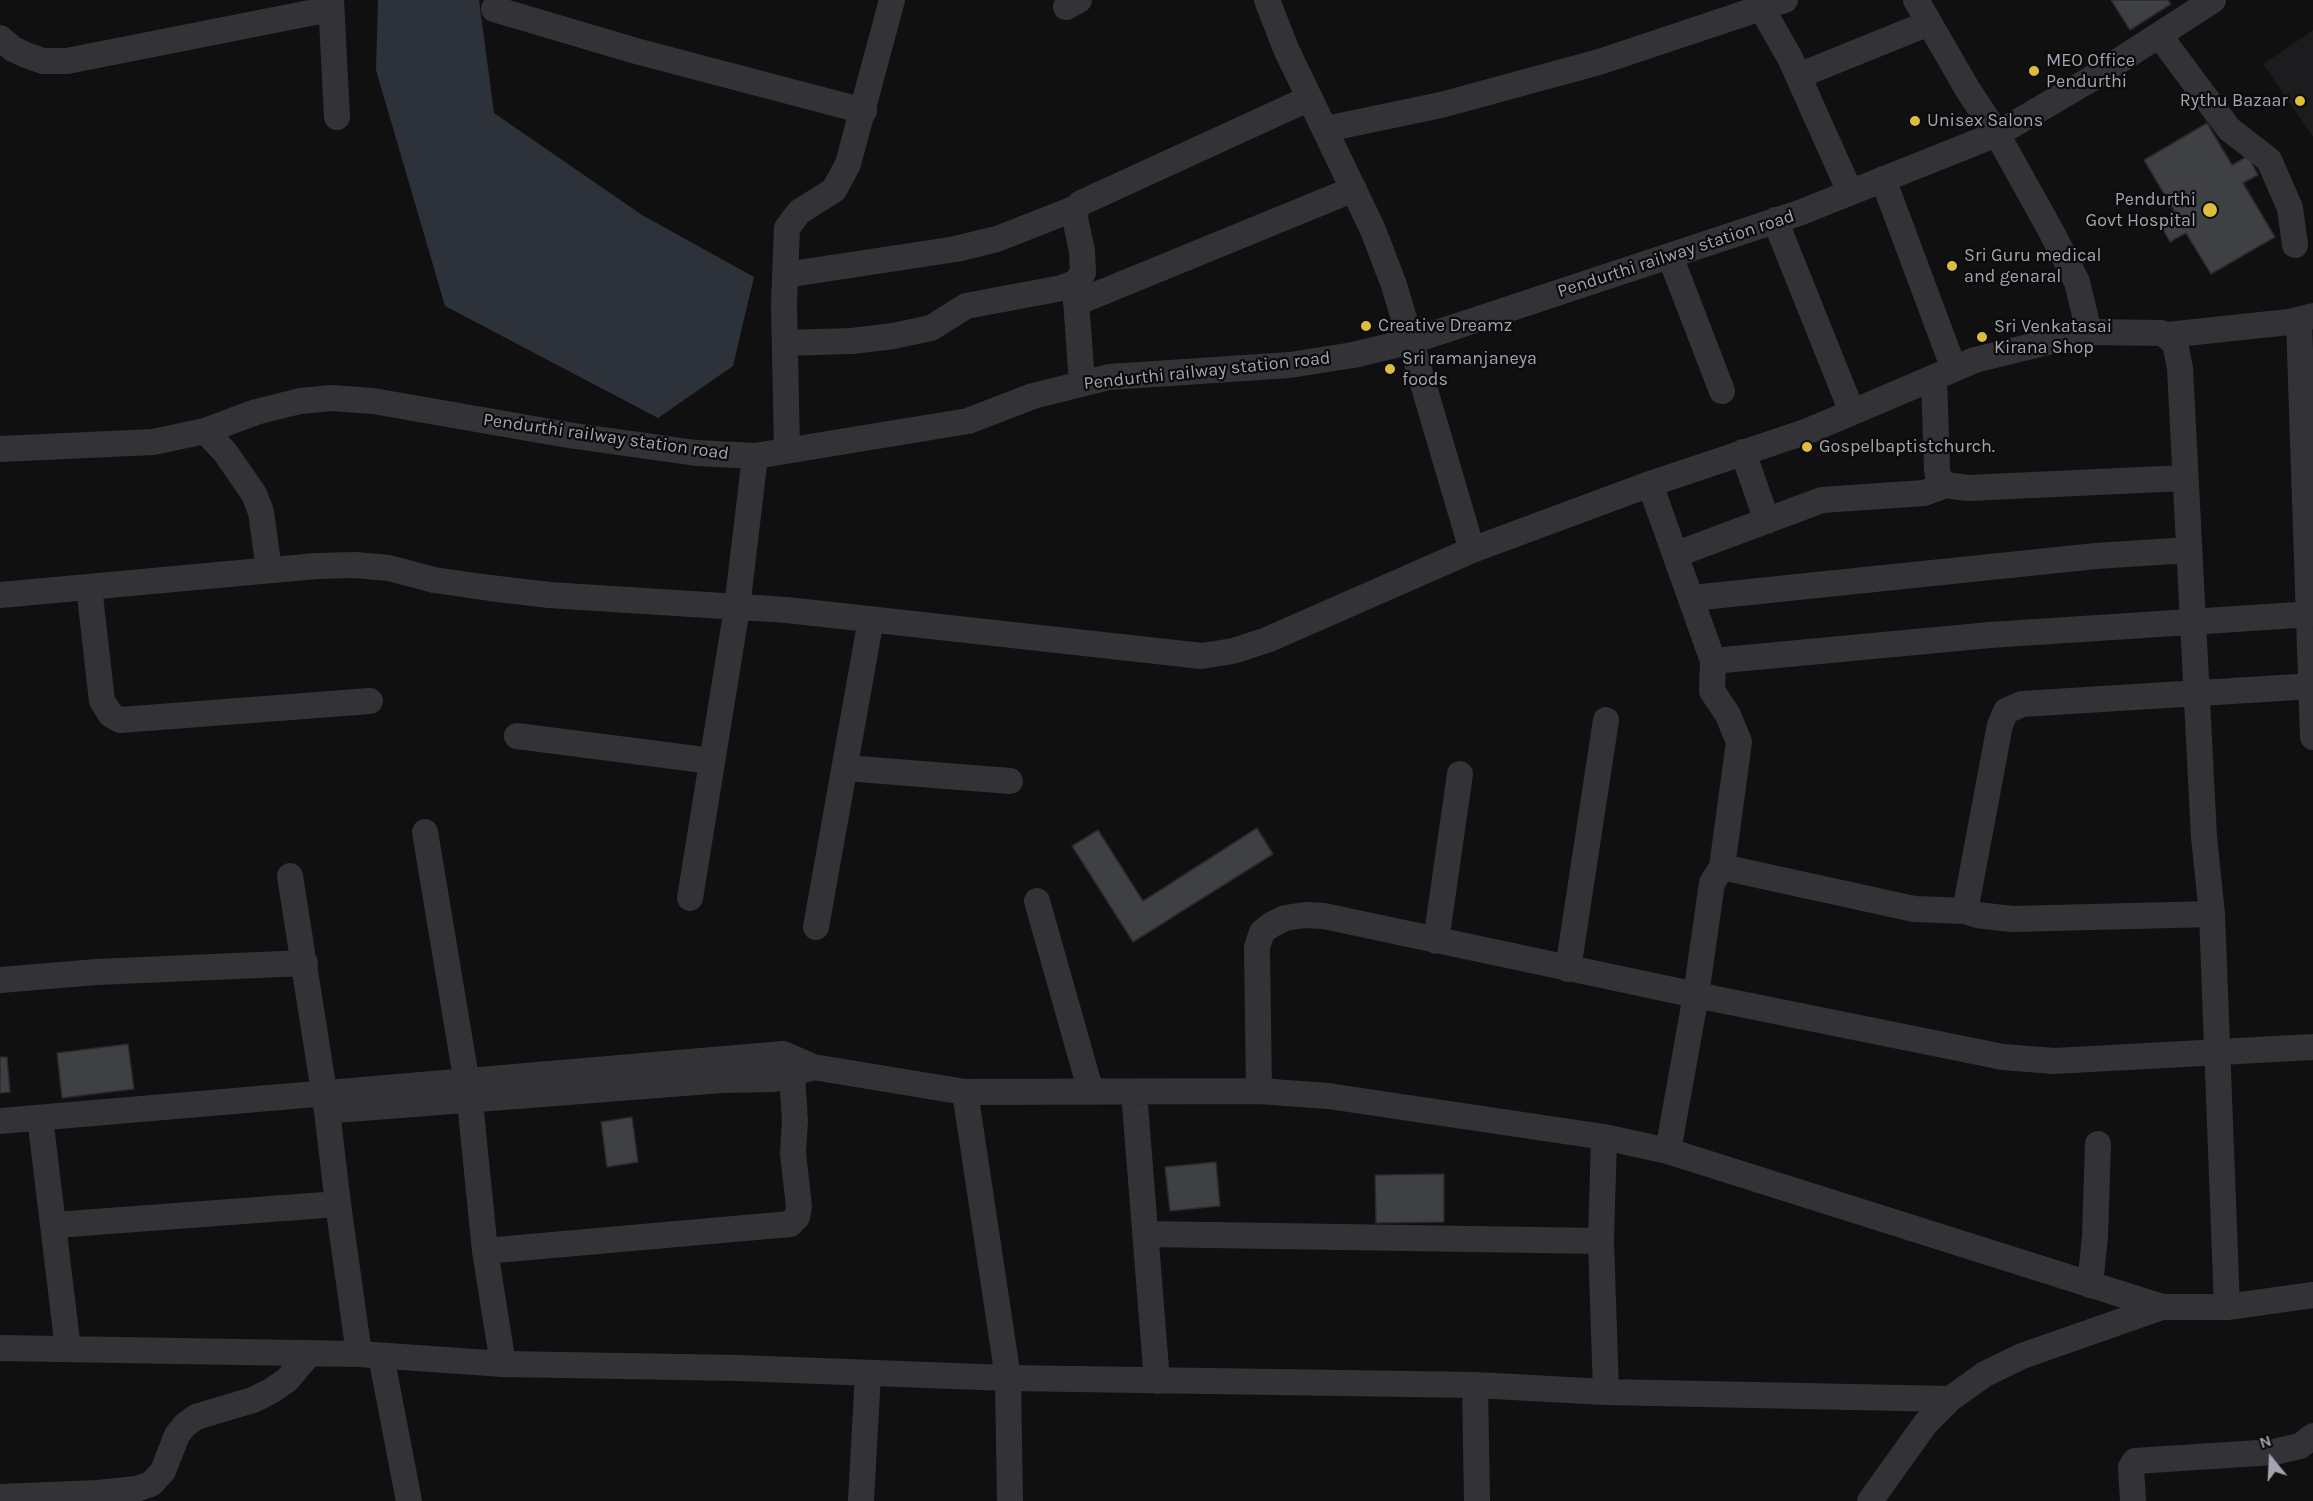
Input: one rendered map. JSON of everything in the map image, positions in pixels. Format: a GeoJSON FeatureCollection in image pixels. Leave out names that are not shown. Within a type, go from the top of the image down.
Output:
{"type":"FeatureCollection","features":[{"type":"Feature","properties":{"kind":"street"},"geometry":{"type":"LineString","coordinates":[[787,450],[784,275],[787,228],[800,212],[826,196],[838,185],[848,164],[892,0]]}},
{"type":"Feature","properties":{"kind":"street"},"geometry":{"type":"LineString","coordinates":[[1266,0],[1286,49],[1354,189],[1394,285],[1472,550]]}},
{"type":"Feature","properties":{"kind":"street"},"geometry":{"type":"LineString","coordinates":[[1917,0],[1968,90],[1997,134],[2077,282],[2089,332]]}},
{"type":"Feature","properties":{"kind":"street","name":"Pendurthi railway station road"},"geometry":{"type":"LineString","coordinates":[[0,449],[131,443],[179,437],[256,412],[300,401],[331,398],[373,401],[568,435],[696,453],[755,456],[968,421],[1033,396],[1082,383],[1140,374],[1290,365],[1353,355],[1412,342],[1775,220],[1997,134],[2091,79],[2214,0]]}},
{"type":"Feature","properties":{"kind":"street"},"geometry":{"type":"LineString","coordinates":[[1326,129],[1441,105],[1599,62],[1768,3],[1850,192]]}},
{"type":"Feature","properties":{"kind":"street"},"geometry":{"type":"LineString","coordinates":[[0,38],[26,56],[43,61],[67,61],[331,4],[338,117]]}},
{"type":"Feature","properties":{"kind":"street"},"geometry":{"type":"LineString","coordinates":[[494,9],[636,51],[864,111]]}},
{"type":"Feature","properties":{"kind":"street"},"geometry":{"type":"LineString","coordinates":[[1798,76],[1929,23]]}},
{"type":"Feature","properties":{"kind":"street"},"geometry":{"type":"LineString","coordinates":[[2159,35],[2229,129],[2269,160],[2290,208],[2295,245]]}},
{"type":"Feature","properties":{"kind":"street"},"geometry":{"type":"LineString","coordinates":[[784,275],[956,249],[997,239],[1076,208],[1089,198],[1310,98]]}},
{"type":"Feature","properties":{"kind":"street"},"geometry":{"type":"LineString","coordinates":[[1883,179],[1944,374],[1937,469],[1938,477],[1946,485]]}},
{"type":"Feature","properties":{"kind":"street"},"geometry":{"type":"LineString","coordinates":[[785,343],[852,341],[894,336],[931,328],[966,306],[1076,293],[1354,189]]}},
{"type":"Feature","properties":{"kind":"street"},"geometry":{"type":"LineString","coordinates":[[1076,208],[1075,218],[1083,266],[1076,293],[1082,383]]}},
{"type":"Feature","properties":{"kind":"street"},"geometry":{"type":"LineString","coordinates":[[1775,220],[1852,412]]}},
{"type":"Feature","properties":{"kind":"street"},"geometry":{"type":"LineString","coordinates":[[1670,256],[1722,391]]}},
{"type":"Feature","properties":{"kind":"street"},"geometry":{"type":"LineString","coordinates":[[0,595],[269,570],[355,565],[389,568],[434,579],[490,588],[871,619],[1202,656],[1233,651],[1268,640],[1472,550],[1650,484],[1808,431],[1944,374],[2007,351],[2089,332],[2150,332],[2167,335],[2306,318],[2313,737]]}},
{"type":"Feature","properties":{"kind":"street"},"geometry":{"type":"LineString","coordinates":[[2167,335],[2175,343],[2179,356],[2204,837],[2212,914],[2227,1307]]}},
{"type":"Feature","properties":{"kind":"street"},"geometry":{"type":"LineString","coordinates":[[205,430],[241,473],[254,494],[261,512],[269,570]]}},
{"type":"Feature","properties":{"kind":"street"},"geometry":{"type":"LineString","coordinates":[[1743,452],[1767,521]]}},
{"type":"Feature","properties":{"kind":"street"},"geometry":{"type":"LineString","coordinates":[[690,898],[737,608],[755,456]]}},
{"type":"Feature","properties":{"kind":"street"},"geometry":{"type":"LineString","coordinates":[[1677,554],[1822,500],[1840,497],[1924,494],[1946,485],[1968,488],[2184,478]]}},
{"type":"Feature","properties":{"kind":"street"},"geometry":{"type":"LineString","coordinates":[[1650,484],[1677,554],[1713,661],[1712,691],[1728,715],[1739,742],[1722,867],[1712,883],[1696,995],[1668,1151]]}},
{"type":"Feature","properties":{"kind":"street"},"geometry":{"type":"LineString","coordinates":[[1692,598],[2084,557],[2189,550]]}},
{"type":"Feature","properties":{"kind":"street"},"geometry":{"type":"LineString","coordinates":[[89,587],[102,701],[111,715],[120,720],[370,701]]}},
{"type":"Feature","properties":{"kind":"street"},"geometry":{"type":"LineString","coordinates":[[1713,661],[1990,635],[2310,614]]}},
{"type":"Feature","properties":{"kind":"street"},"geometry":{"type":"LineString","coordinates":[[816,927],[871,619]]}},
{"type":"Feature","properties":{"kind":"street"},"geometry":{"type":"LineString","coordinates":[[1965,911],[2000,725],[2006,711],[2022,704],[2312,686]]}},
{"type":"Feature","properties":{"kind":"street"},"geometry":{"type":"LineString","coordinates":[[1568,969],[1606,720]]}},
{"type":"Feature","properties":{"kind":"street"},"geometry":{"type":"LineString","coordinates":[[517,736],[712,761]]}},
{"type":"Feature","properties":{"kind":"street"},"geometry":{"type":"LineString","coordinates":[[846,768],[1010,782]]}},
{"type":"Feature","properties":{"kind":"street"},"geometry":{"type":"LineString","coordinates":[[1436,940],[1460,774]]}},
{"type":"Feature","properties":{"kind":"street"},"geometry":{"type":"LineString","coordinates":[[424,832],[469,1092],[486,1251],[503,1364]]}},
{"type":"Feature","properties":{"kind":"street"},"geometry":{"type":"LineString","coordinates":[[1722,867],[1914,909],[1965,911],[1977,915],[2012,919],[2212,914]]}},
{"type":"Feature","properties":{"kind":"street"},"geometry":{"type":"LineString","coordinates":[[290,876],[305,963],[338,1204],[370,1355],[409,1501]]}},
{"type":"Feature","properties":{"kind":"street"},"geometry":{"type":"LineString","coordinates":[[1037,901],[1091,1092]]}},
{"type":"Feature","properties":{"kind":"street"},"geometry":{"type":"LineString","coordinates":[[1259,1091],[1257,947],[1262,932],[1286,918],[1305,915],[1324,916],[1568,969],[2003,1057],[2054,1061],[2313,1047]]}},
{"type":"Feature","properties":{"kind":"street"},"geometry":{"type":"LineString","coordinates":[[0,981],[97,972],[305,963]]}},
{"type":"Feature","properties":{"kind":"street"},"geometry":{"type":"LineString","coordinates":[[0,1121],[469,1092],[783,1054],[802,1071],[964,1092],[1259,1091],[1328,1096],[1604,1137],[1668,1151],[2162,1307],[2227,1307],[2313,1295]]}},
{"type":"Feature","properties":{"kind":"street"},"geometry":{"type":"LineString","coordinates":[[486,1251],[790,1224],[797,1218],[800,1207],[793,1153],[802,1071]]}},
{"type":"Feature","properties":{"kind":"street"},"geometry":{"type":"LineString","coordinates":[[964,1092],[1008,1378],[1011,1501]]}},
{"type":"Feature","properties":{"kind":"street"},"geometry":{"type":"LineString","coordinates":[[1134,1092],[1157,1381]]}},
{"type":"Feature","properties":{"kind":"street"},"geometry":{"type":"LineString","coordinates":[[0,1138],[325,1102]]}},
{"type":"Feature","properties":{"kind":"street"},"geometry":{"type":"LineString","coordinates":[[42,1134],[55,1225],[68,1348]]}},
{"type":"Feature","properties":{"kind":"street"},"geometry":{"type":"LineString","coordinates":[[1604,1137],[1601,1241],[1606,1392]]}},
{"type":"Feature","properties":{"kind":"street"},"geometry":{"type":"LineString","coordinates":[[2090,1285],[2095,1236],[2098,1144]]}},
{"type":"Feature","properties":{"kind":"street"},"geometry":{"type":"LineString","coordinates":[[55,1225],[338,1204]]}},
{"type":"Feature","properties":{"kind":"street"},"geometry":{"type":"LineString","coordinates":[[1145,1234],[1601,1241]]}},
{"type":"Feature","properties":{"kind":"street"},"geometry":{"type":"LineString","coordinates":[[2278,1301],[2313,1309]]}},
{"type":"Feature","properties":{"kind":"street"},"geometry":{"type":"LineString","coordinates":[[1870,1501],[1905,1449],[1950,1398],[1985,1374],[2022,1356],[2162,1307]]}},
{"type":"Feature","properties":{"kind":"street"},"geometry":{"type":"LineString","coordinates":[[0,1348],[310,1353],[503,1364],[739,1368],[1008,1378],[1475,1385],[1606,1392],[1950,1398]]}},
{"type":"Feature","properties":{"kind":"street"},"geometry":{"type":"LineString","coordinates":[[0,1497],[98,1493],[136,1489],[151,1484],[163,1471],[177,1434],[185,1425],[196,1417],[253,1400],[271,1391],[287,1380],[310,1353]]}},
{"type":"Feature","properties":{"kind":"street"},"geometry":{"type":"LineString","coordinates":[[861,1501],[868,1374]]}},
{"type":"Feature","properties":{"kind":"street"},"geometry":{"type":"LineString","coordinates":[[1475,1385],[1477,1501]]}},
{"type":"Feature","properties":{"kind":"street"},"geometry":{"type":"LineString","coordinates":[[2133,1501],[2131,1467],[2135,1461],[2274,1452],[2300,1446],[2313,1436]]}},
{"type":"Feature","properties":{"kind":"shaded area"},"geometry":{"type":"Polygon","coordinates":[[[378,0],[479,0],[494,113],[642,215],[754,277],[733,366],[658,418],[445,306],[376,70],[378,0]]]}},
{"type":"Feature","properties":{"kind":"shaded area","name":"Rythu Bazaar"},"geometry":{"type":"Polygon","coordinates":[[[2313,30],[2313,137],[2263,64],[2313,30]]]}},
{"type":"Feature","properties":{"kind":"building"},"geometry":{"type":"Polygon","coordinates":[[[2111,0],[2168,0],[2171,4],[2130,30],[2111,0]]]}},
{"type":"Feature","properties":{"kind":"building","name":"Pendurthi Govt Hospital"},"geometry":{"type":"Polygon","coordinates":[[[2207,123],[2232,165],[2248,156],[2258,175],[2243,183],[2275,237],[2211,274],[2186,233],[2170,242],[2160,224],[2176,214],[2144,160],[2207,123]]]}},
{"type":"Feature","properties":{"kind":"building"},"geometry":{"type":"Polygon","coordinates":[[[1257,828],[1273,854],[1133,942],[1072,846],[1098,830],[1143,901],[1257,828]]]}},
{"type":"Feature","properties":{"kind":"building"},"geometry":{"type":"Polygon","coordinates":[[[128,1044],[134,1089],[62,1098],[57,1053],[128,1044]]]}},
{"type":"Feature","properties":{"kind":"building"},"geometry":{"type":"Polygon","coordinates":[[[0,1057],[7,1057],[10,1092],[0,1093],[0,1057]]]}},
{"type":"Feature","properties":{"kind":"building"},"geometry":{"type":"Polygon","coordinates":[[[632,1117],[638,1162],[607,1167],[601,1122],[632,1117]]]}},
{"type":"Feature","properties":{"kind":"building"},"geometry":{"type":"Polygon","coordinates":[[[1216,1162],[1220,1206],[1170,1211],[1165,1167],[1216,1162]]]}},
{"type":"Feature","properties":{"kind":"building"},"geometry":{"type":"Polygon","coordinates":[[[1444,1174],[1444,1222],[1376,1223],[1375,1175],[1444,1174]]]}},
{"type":"Feature","properties":{"kind":"place","name":"MEO Office Pendurthi"},"geometry":{"type":"Point","coordinates":[2034,71]}},
{"type":"Feature","properties":{"kind":"place","name":"Rythu Bazaar"},"geometry":{"type":"Point","coordinates":[2300,101]}},
{"type":"Feature","properties":{"kind":"place","name":"Unisex Salons"},"geometry":{"type":"Point","coordinates":[1915,121]}},
{"type":"Feature","properties":{"kind":"place","name":"Pendurthi Govt Hospital"},"geometry":{"type":"Point","coordinates":[2210,210]}},
{"type":"Feature","properties":{"kind":"place","name":"Sri Guru medical and genaral"},"geometry":{"type":"Point","coordinates":[1952,266]}},
{"type":"Feature","properties":{"kind":"place","name":"Creative Dreamz"},"geometry":{"type":"Point","coordinates":[1366,326]}},
{"type":"Feature","properties":{"kind":"place","name":"Sri Venkatasai Kirana Shop"},"geometry":{"type":"Point","coordinates":[1982,337]}},
{"type":"Feature","properties":{"kind":"place","name":"Sri ramanjaneya foods"},"geometry":{"type":"Point","coordinates":[1390,369]}},
{"type":"Feature","properties":{"kind":"place","name":"Gospelbaptistchurch."},"geometry":{"type":"Point","coordinates":[1807,447]}}]}
